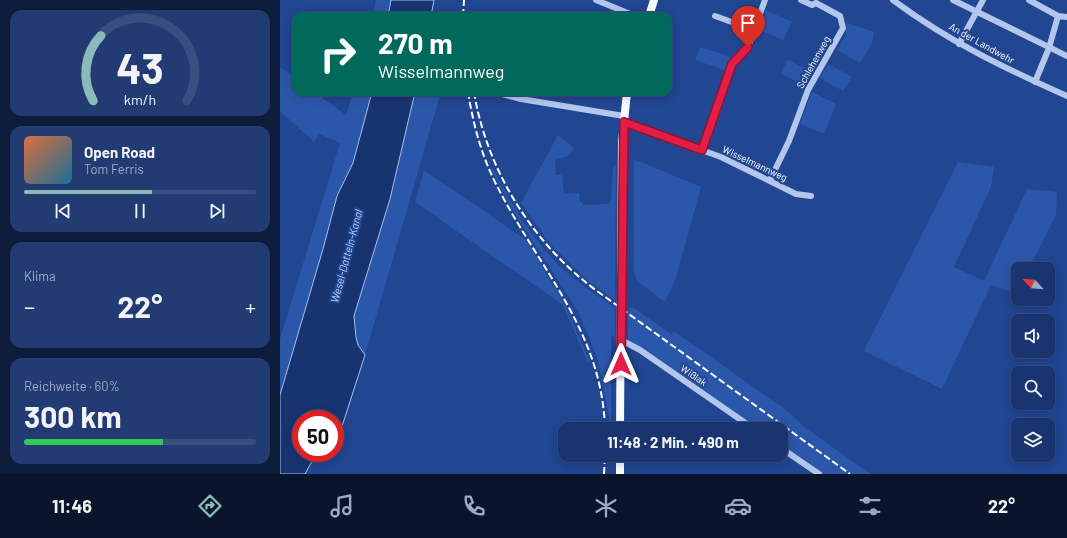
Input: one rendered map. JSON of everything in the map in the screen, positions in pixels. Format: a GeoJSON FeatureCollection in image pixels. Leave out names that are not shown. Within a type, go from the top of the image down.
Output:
{"type":"FeatureCollection","features":[{"type":"Feature","properties":{"kind":"main road"},"geometry":{"type":"LineString","coordinates":[[650,12],[654,0]]}},
{"type":"Feature","properties":{"kind":"main road"},"geometry":{"type":"LineString","coordinates":[[620,422],[624,119],[627,96]]}},
{"type":"Feature","properties":{"kind":"main road"},"geometry":{"type":"LineString","coordinates":[[620,462],[620,474]]}},
{"type":"Feature","properties":{"kind":"street"},"geometry":{"type":"LineString","coordinates":[[596,0],[625,12]]}},
{"type":"Feature","properties":{"kind":"street"},"geometry":{"type":"LineString","coordinates":[[702,150],[732,64],[748,47],[765,0]]}},
{"type":"Feature","properties":{"kind":"street","name":"Schlehenweg"},"geometry":{"type":"LineString","coordinates":[[770,180],[789,142],[808,90],[843,28],[840,16],[824,3],[816,3],[812,5],[801,0]]}},
{"type":"Feature","properties":{"kind":"street","name":"An der Landwehr"},"geometry":{"type":"LineString","coordinates":[[893,0],[959,44],[988,60],[1067,96]]}},
{"type":"Feature","properties":{"kind":"street"},"geometry":{"type":"LineString","coordinates":[[953,0],[976,13],[1067,56]]}},
{"type":"Feature","properties":{"kind":"street"},"geometry":{"type":"LineString","coordinates":[[959,44],[983,0]]}},
{"type":"Feature","properties":{"kind":"street"},"geometry":{"type":"LineString","coordinates":[[1028,0],[1058,16],[1067,17]]}},
{"type":"Feature","properties":{"kind":"street"},"geometry":{"type":"LineString","coordinates":[[715,16],[754,30]]}},
{"type":"Feature","properties":{"kind":"street"},"geometry":{"type":"LineString","coordinates":[[1034,82],[1049,48],[1058,16]]}},
{"type":"Feature","properties":{"kind":"street","name":"Wisselmannweg"},"geometry":{"type":"LineString","coordinates":[[509,96],[624,119],[702,150],[770,180],[796,194],[811,196]]}},
{"type":"Feature","properties":{"kind":"street","name":"Wißlak"},"geometry":{"type":"LineString","coordinates":[[621,340],[652,359],[744,422]]}},
{"type":"Feature","properties":{"kind":"street"},"geometry":{"type":"LineString","coordinates":[[788,453],[819,474]]}},
{"type":"Feature","properties":{"kind":"shaded area"},"geometry":{"type":"Polygon","coordinates":[[[376,0],[391,0],[389,12],[374,12],[376,0]]]}},
{"type":"Feature","properties":{"kind":"shaded area"},"geometry":{"type":"Polygon","coordinates":[[[766,10],[792,22],[783,40],[759,30],[766,10]]]}},
{"type":"Feature","properties":{"kind":"shaded area"},"geometry":{"type":"Polygon","coordinates":[[[847,23],[874,32],[872,43],[860,63],[837,50],[845,36],[847,23]]]}},
{"type":"Feature","properties":{"kind":"shaded area"},"geometry":{"type":"Polygon","coordinates":[[[700,47],[731,57],[725,70],[695,60],[700,47]]]}},
{"type":"Feature","properties":{"kind":"shaded area"},"geometry":{"type":"Polygon","coordinates":[[[788,59],[812,73],[805,86],[781,73],[788,59]]]}},
{"type":"Feature","properties":{"kind":"shaded area"},"geometry":{"type":"Polygon","coordinates":[[[828,64],[852,77],[843,91],[820,78],[828,64]]]}},
{"type":"Feature","properties":{"kind":"shaded area"},"geometry":{"type":"Polygon","coordinates":[[[280,67],[292,76],[292,96],[320,96],[346,115],[352,96],[371,96],[353,163],[337,196],[280,395],[280,339],[340,143],[319,134],[314,142],[280,111],[280,67]]]}},
{"type":"Feature","properties":{"kind":"shaded area"},"geometry":{"type":"Polygon","coordinates":[[[812,92],[836,104],[824,134],[800,124],[812,92]]]}},
{"type":"Feature","properties":{"kind":"shaded area"},"geometry":{"type":"Polygon","coordinates":[[[414,96],[440,96],[365,355],[358,345],[354,316],[390,199],[414,96]]]}},
{"type":"Feature","properties":{"kind":"shaded area"},"geometry":{"type":"Polygon","coordinates":[[[558,135],[574,148],[567,157],[555,159],[556,175],[562,175],[564,194],[579,193],[580,202],[583,203],[583,205],[609,204],[611,201],[613,167],[616,165],[615,300],[588,281],[551,245],[521,203],[558,135]]]}},
{"type":"Feature","properties":{"kind":"shaded area"},"geometry":{"type":"Polygon","coordinates":[[[634,159],[701,187],[675,281],[665,302],[637,281],[634,272],[634,159]]]}},
{"type":"Feature","properties":{"kind":"shaded area"},"geometry":{"type":"Polygon","coordinates":[[[958,162],[994,167],[991,187],[954,267],[984,281],[1027,189],[1057,192],[1056,215],[1032,262],[1011,262],[1011,292],[991,285],[942,389],[864,351],[958,162]]]}},
{"type":"Feature","properties":{"kind":"shaded area"},"geometry":{"type":"Polygon","coordinates":[[[493,168],[519,215],[543,248],[566,272],[615,308],[615,337],[611,335],[611,422],[597,357],[578,311],[515,214],[491,169],[493,168]]]}},
{"type":"Feature","properties":{"kind":"shaded area"},"geometry":{"type":"Polygon","coordinates":[[[424,170],[526,240],[564,302],[590,362],[588,363],[563,305],[415,202],[424,170]]]}},
{"type":"Feature","properties":{"kind":"shaded area"},"geometry":{"type":"Polygon","coordinates":[[[632,307],[671,334],[674,331],[786,410],[807,429],[871,474],[820,474],[788,452],[788,422],[746,422],[628,340],[628,310],[632,307]]]}},
{"type":"Feature","properties":{"kind":"water"},"geometry":{"type":"Polygon","coordinates":[[[391,0],[434,0],[432,12],[389,12],[391,0]]]}},
{"type":"Feature","properties":{"kind":"water","name":"Wesel-Datteln-Kanal"},"geometry":{"type":"Polygon","coordinates":[[[371,96],[414,96],[390,199],[354,316],[358,345],[365,355],[344,420],[344,410],[292,410],[292,462],[312,462],[305,474],[280,474],[280,395],[337,196],[353,163],[371,96]]]}},
{"type":"Feature","properties":{"kind":"railway"},"geometry":{"type":"LineString","coordinates":[[463,12],[464,0]]}},
{"type":"Feature","properties":{"kind":"railway"},"geometry":{"type":"LineString","coordinates":[[469,96],[478,138],[495,182],[565,300],[580,329],[592,360],[601,393],[604,422]]}},
{"type":"Feature","properties":{"kind":"railway"},"geometry":{"type":"LineString","coordinates":[[475,96],[480,121],[490,150],[502,177],[516,204],[533,228],[553,251],[574,272],[597,291],[850,474]]}},
{"type":"Feature","properties":{"kind":"railway"},"geometry":{"type":"LineString","coordinates":[[604,474],[605,462]]}},
{"type":"Feature","properties":{"kind":"route"},"geometry":{"type":"LineString","coordinates":[[621,364],[622,142],[624,122],[702,150],[732,64],[748,47]]}}]}
